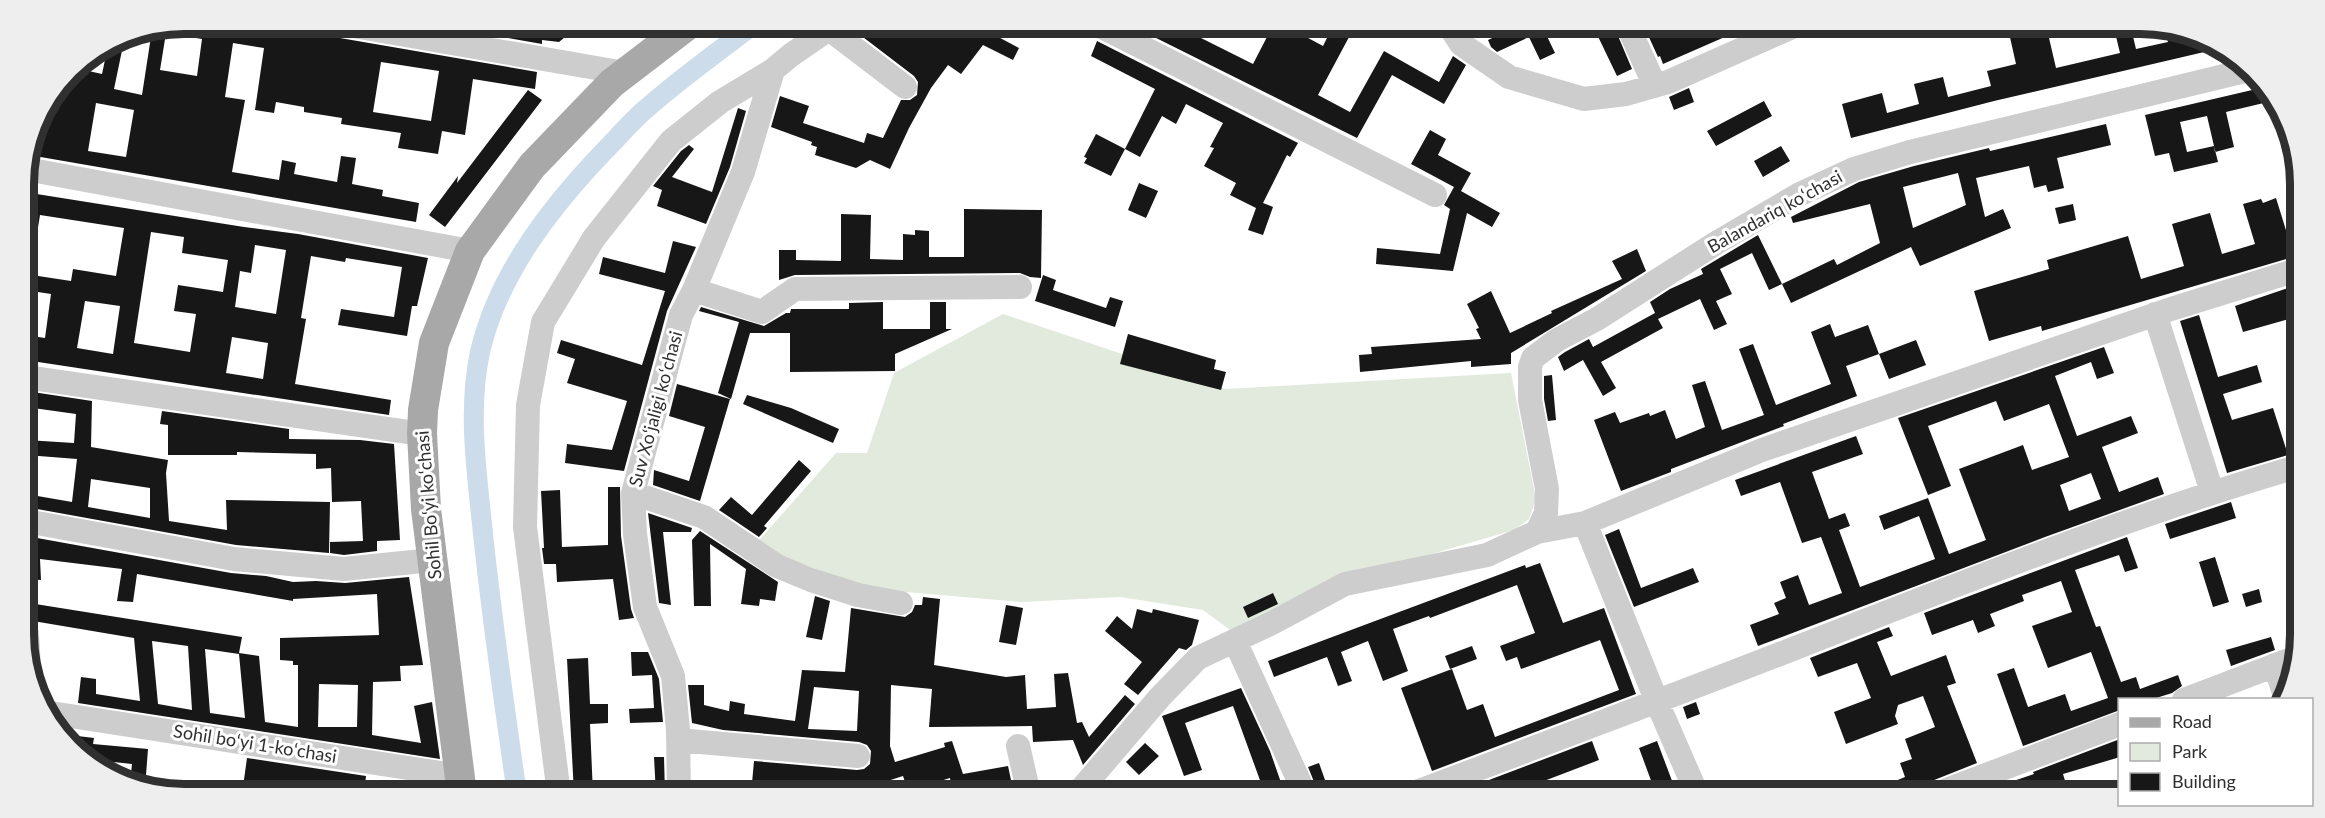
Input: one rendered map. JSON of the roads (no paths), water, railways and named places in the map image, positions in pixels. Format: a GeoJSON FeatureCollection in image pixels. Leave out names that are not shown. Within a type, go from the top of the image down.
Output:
{"type":"FeatureCollection","features":[{"type":"Feature","properties":{"kind":"main road","name":"Sohil Boʻyi koʻchasi"},"geometry":{"type":"LineString","coordinates":[[461,784],[426,509],[423,410],[434,343],[470,251],[532,166],[612,82],[676,34]]}},
{"type":"Feature","properties":{"kind":"street"},"geometry":{"type":"LineString","coordinates":[[400,34],[625,73]]}},
{"type":"Feature","properties":{"kind":"street"},"geometry":{"type":"LineString","coordinates":[[558,784],[525,527],[528,405],[543,322],[594,238],[671,141],[720,102],[773,70],[821,34]]}},
{"type":"Feature","properties":{"kind":"street"},"geometry":{"type":"LineString","coordinates":[[842,34],[905,87]]}},
{"type":"Feature","properties":{"kind":"street"},"geometry":{"type":"LineString","coordinates":[[1116,34],[1435,195]]}},
{"type":"Feature","properties":{"kind":"street"},"geometry":{"type":"LineString","coordinates":[[1454,34],[1461,44],[1509,77],[1584,99],[1626,94],[1655,86],[1776,34]]}},
{"type":"Feature","properties":{"kind":"street"},"geometry":{"type":"LineString","coordinates":[[1632,34],[1655,86]]}},
{"type":"Feature","properties":{"kind":"street","name":"Suv Xoʻjaligi koʻchasi"},"geometry":{"type":"LineString","coordinates":[[679,784],[673,676],[645,607],[635,534],[633,493],[681,315],[694,290],[743,172],[773,70]]}},
{"type":"Feature","properties":{"kind":"street","name":"Balandariq koʻchasi"},"geometry":{"type":"LineString","coordinates":[[1537,532],[1546,513],[1547,489],[1530,400],[1530,367],[1533,358],[1557,340],[1597,319],[1716,243],[1798,195],[1854,169],[1910,152],[2240,72]]}},
{"type":"Feature","properties":{"kind":"street"},"geometry":{"type":"LineString","coordinates":[[35,171],[470,251]]}},
{"type":"Feature","properties":{"kind":"street"},"geometry":{"type":"LineString","coordinates":[[1086,784],[1160,697],[1198,658],[1345,584],[1487,555],[1537,532],[1585,523],[1762,450],[2155,314],[2290,272]]}},
{"type":"Feature","properties":{"kind":"street"},"geometry":{"type":"LineString","coordinates":[[694,290],[762,312],[795,289],[1020,287]]}},
{"type":"Feature","properties":{"kind":"street"},"geometry":{"type":"LineString","coordinates":[[2155,314],[2212,492]]}},
{"type":"Feature","properties":{"kind":"street"},"geometry":{"type":"LineString","coordinates":[[35,378],[422,434]]}},
{"type":"Feature","properties":{"kind":"street"},"geometry":{"type":"LineString","coordinates":[[1439,783],[1656,702],[1989,572],[2212,492],[2290,469]]}},
{"type":"Feature","properties":{"kind":"street"},"geometry":{"type":"LineString","coordinates":[[633,493],[704,517],[777,566],[811,580],[858,595],[901,603]]}},
{"type":"Feature","properties":{"kind":"street"},"geometry":{"type":"LineString","coordinates":[[34,523],[234,559],[344,569],[432,560]]}},
{"type":"Feature","properties":{"kind":"street"},"geometry":{"type":"LineString","coordinates":[[1585,523],[1656,702],[1692,783]]}},
{"type":"Feature","properties":{"kind":"street"},"geometry":{"type":"LineString","coordinates":[[1235,641],[1300,783]]}},
{"type":"Feature","properties":{"kind":"street"},"geometry":{"type":"LineString","coordinates":[[2187,698],[2286,661]]}},
{"type":"Feature","properties":{"kind":"street","name":"Sohil boʻyi 1-koʻchasi"},"geometry":{"type":"LineString","coordinates":[[58,713],[455,784]]}},
{"type":"Feature","properties":{"kind":"street"},"geometry":{"type":"LineString","coordinates":[[1965,783],[2118,725]]}},
{"type":"Feature","properties":{"kind":"street"},"geometry":{"type":"LineString","coordinates":[[678,740],[858,756]]}},
{"type":"Feature","properties":{"kind":"street"},"geometry":{"type":"LineString","coordinates":[[1018,746],[1027,784]]}},
{"type":"Feature","properties":{"kind":"waterway"},"geometry":{"type":"LineString","coordinates":[[516,784],[489,592],[474,438],[476,373],[489,322],[516,264],[533,237],[572,186],[643,112],[741,34]]}}]}
